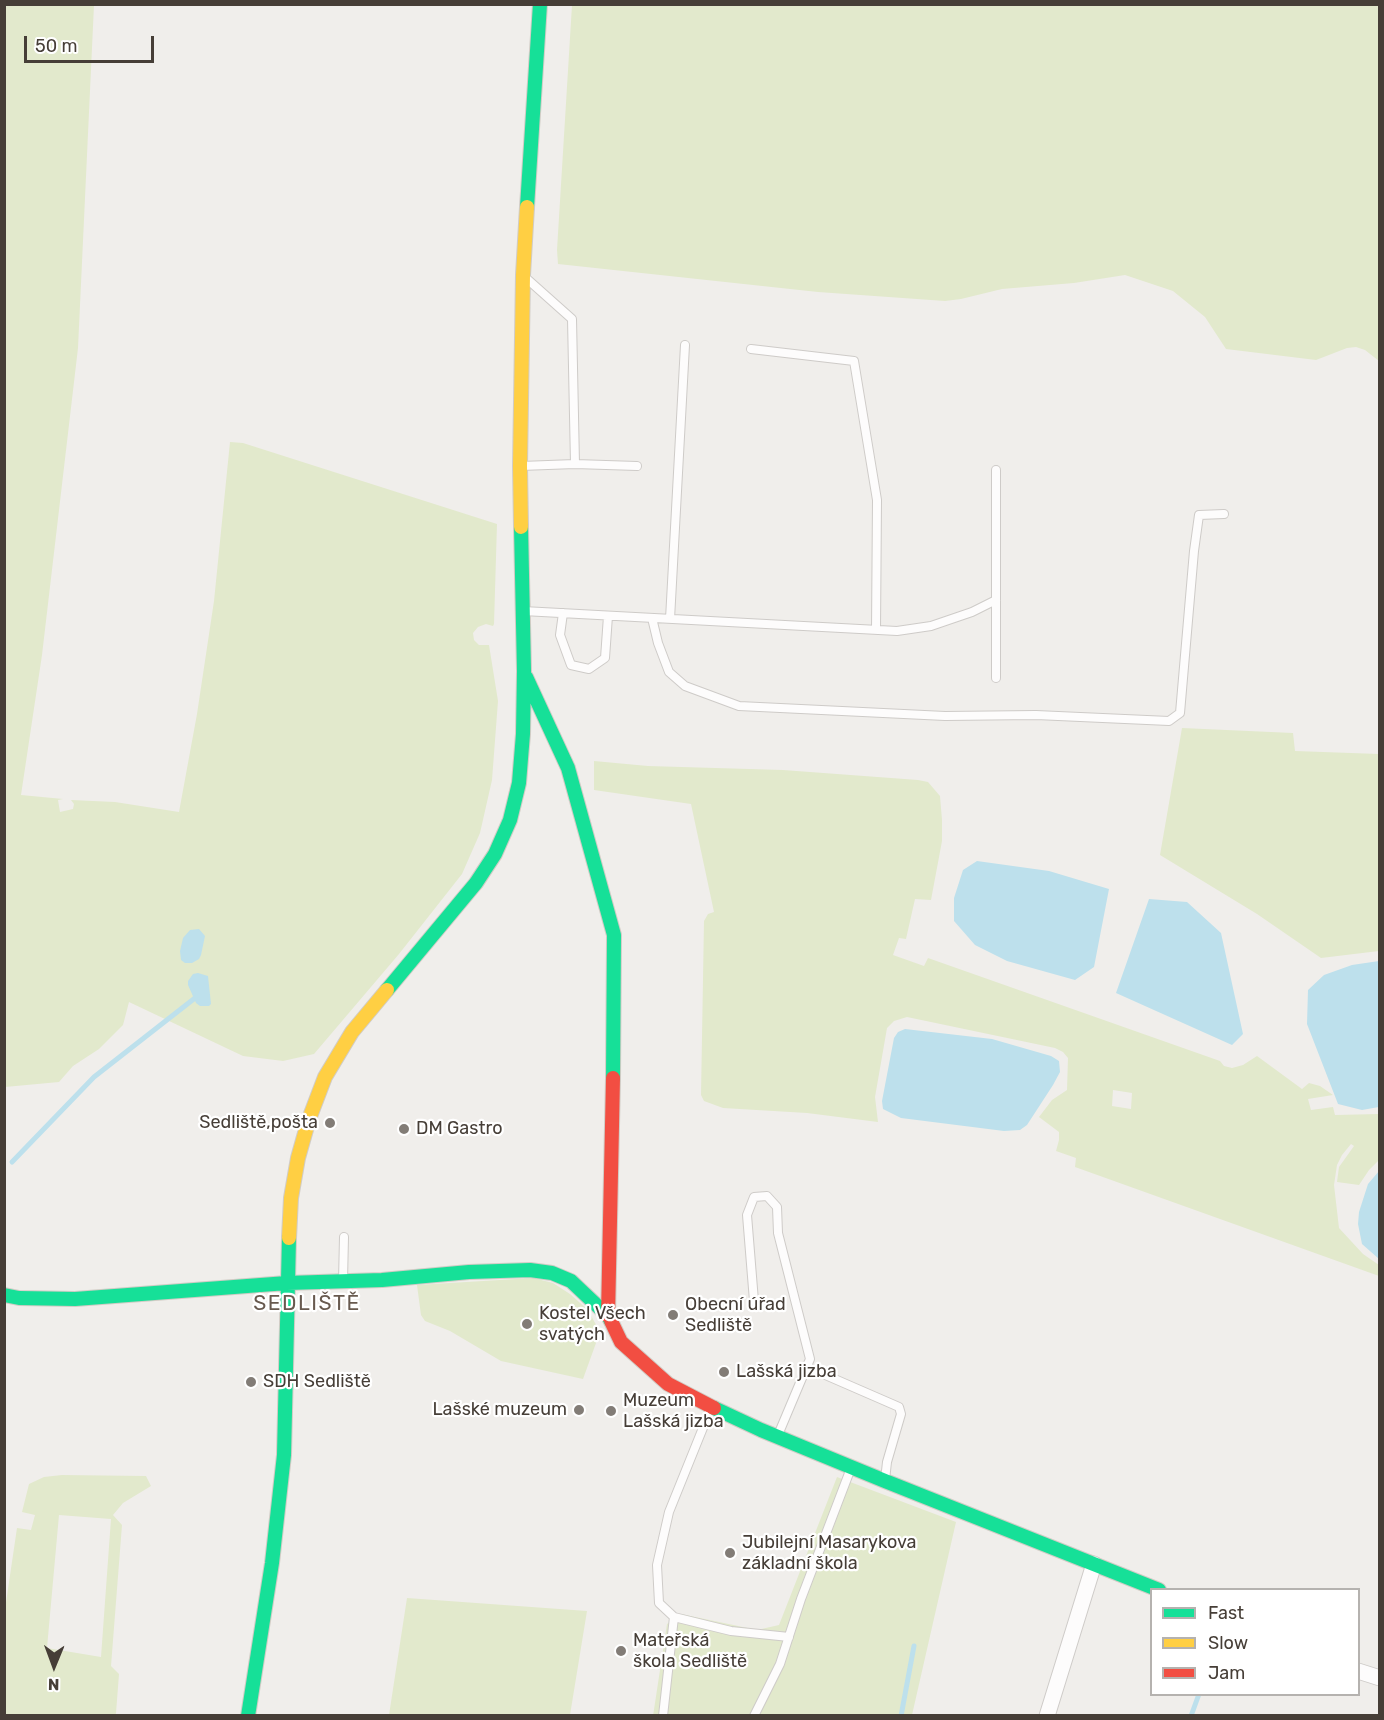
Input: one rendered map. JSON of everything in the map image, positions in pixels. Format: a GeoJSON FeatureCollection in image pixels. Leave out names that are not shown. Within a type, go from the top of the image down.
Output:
{"type":"FeatureCollection","features":[{"type":"Feature","properties":{"kind":"street"},"geometry":{"type":"LineString","coordinates":[[248,1716],[272,1563],[284,1455],[286,1283],[292,1189],[303,1140],[320,1088],[337,1054],[352,1032],[476,883],[495,854],[510,820],[519,783],[522,761],[524,670],[520,466],[523,275],[540,4]]}},
{"type":"Feature","properties":{"kind":"street"},"geometry":{"type":"LineString","coordinates":[[524,670],[568,768],[614,935],[614,1056],[608,1316]]}},
{"type":"Feature","properties":{"kind":"street"},"geometry":{"type":"LineString","coordinates":[[4,1296],[75,1299],[469,1272],[530,1270],[552,1273],[571,1281],[608,1316],[621,1342],[668,1384],[690,1397],[885,1481],[1155,1588]]}},
{"type":"Feature","properties":{"kind":"street"},"geometry":{"type":"LineString","coordinates":[[1047,1716],[1094,1564]]}},
{"type":"Feature","properties":{"kind":"street"},"geometry":{"type":"LineString","coordinates":[[1360,1671],[1380,1678]]}},
{"type":"Feature","properties":{"kind":"lane"},"geometry":{"type":"LineString","coordinates":[[523,275],[572,319],[575,464]]}},
{"type":"Feature","properties":{"kind":"lane"},"geometry":{"type":"LineString","coordinates":[[670,619],[685,345]]}},
{"type":"Feature","properties":{"kind":"lane"},"geometry":{"type":"LineString","coordinates":[[751,349],[854,361],[877,500],[876,630]]}},
{"type":"Feature","properties":{"kind":"lane"},"geometry":{"type":"LineString","coordinates":[[520,466],[575,464],[637,466]]}},
{"type":"Feature","properties":{"kind":"lane"},"geometry":{"type":"LineString","coordinates":[[996,470],[996,678]]}},
{"type":"Feature","properties":{"kind":"lane"},"geometry":{"type":"LineString","coordinates":[[652,618],[657,643],[669,672],[685,686],[739,706],[945,716],[1036,715],[1169,721],[1180,713],[1199,515],[1224,514]]}},
{"type":"Feature","properties":{"kind":"lane"},"geometry":{"type":"LineString","coordinates":[[522,611],[897,631],[932,626],[972,612],[996,600]]}},
{"type":"Feature","properties":{"kind":"lane"},"geometry":{"type":"LineString","coordinates":[[563,614],[560,635],[571,665],[589,669],[605,658],[608,616]]}},
{"type":"Feature","properties":{"kind":"lane"},"geometry":{"type":"LineString","coordinates":[[754,1301],[747,1215],[754,1197],[767,1196],[777,1207],[778,1233],[810,1359],[777,1436]]}},
{"type":"Feature","properties":{"kind":"lane"},"geometry":{"type":"LineString","coordinates":[[343,1282],[344,1237]]}},
{"type":"Feature","properties":{"kind":"lane"},"geometry":{"type":"LineString","coordinates":[[807,1367],[899,1407],[901,1414],[887,1462],[885,1481]]}},
{"type":"Feature","properties":{"kind":"lane"},"geometry":{"type":"LineString","coordinates":[[712,1407],[669,1512],[657,1565],[659,1603],[674,1617],[731,1631],[789,1637]]}},
{"type":"Feature","properties":{"kind":"lane"},"geometry":{"type":"LineString","coordinates":[[754,1716],[780,1664],[801,1599],[851,1466]]}},
{"type":"Feature","properties":{"kind":"lane"},"geometry":{"type":"LineString","coordinates":[[663,1716],[674,1617]]}},
{"type":"Feature","properties":{"kind":"green space"},"geometry":{"type":"Polygon","coordinates":[[[5,5],[94,5],[78,348],[42,655],[21,795],[63,799],[58,800],[60,812],[73,809],[74,804],[71,800],[115,802],[179,812],[214,601],[230,442],[243,443],[497,524],[494,624],[478,627],[473,633],[474,640],[479,645],[489,645],[498,701],[492,780],[480,833],[462,874],[399,954],[314,1054],[283,1061],[243,1056],[129,1002],[123,1025],[99,1049],[73,1066],[59,1082],[5,1087],[5,5]]]}},
{"type":"Feature","properties":{"kind":"green space"},"geometry":{"type":"Polygon","coordinates":[[[572,5],[1379,5],[1379,361],[1365,350],[1356,347],[1347,348],[1316,360],[1226,349],[1205,317],[1173,291],[1125,275],[1074,283],[1002,289],[945,301],[818,292],[558,264],[572,5]]]}},
{"type":"Feature","properties":{"kind":"green space"},"geometry":{"type":"Polygon","coordinates":[[[1182,728],[1293,733],[1295,751],[1379,754],[1379,951],[1321,958],[1257,914],[1160,855],[1182,728]]]}},
{"type":"Feature","properties":{"kind":"green space"},"geometry":{"type":"Polygon","coordinates":[[[594,761],[648,766],[783,770],[928,782],[940,796],[942,820],[942,841],[931,900],[915,899],[906,939],[899,938],[893,955],[924,966],[928,958],[1220,1061],[1224,1066],[1232,1068],[1243,1065],[1257,1056],[1302,1089],[1309,1083],[1320,1086],[1333,1095],[1308,1099],[1311,1110],[1333,1107],[1335,1115],[1379,1114],[1379,1160],[1359,1185],[1337,1182],[1339,1167],[1354,1146],[1351,1144],[1337,1165],[1334,1185],[1339,1228],[1363,1254],[1379,1265],[1379,1276],[1075,1167],[1076,1158],[1056,1151],[1059,1132],[1039,1117],[1052,1100],[1067,1090],[1068,1058],[1055,1048],[907,1017],[894,1021],[887,1028],[875,1097],[878,1122],[807,1113],[723,1108],[704,1101],[701,1095],[704,921],[708,914],[714,912],[691,804],[594,790],[594,761]],[[1113,1090],[1112,1106],[1131,1109],[1132,1093],[1113,1090]]]}},
{"type":"Feature","properties":{"kind":"green space"},"geometry":{"type":"Polygon","coordinates":[[[533,1278],[553,1283],[570,1294],[588,1310],[600,1332],[583,1379],[501,1361],[450,1331],[425,1321],[421,1315],[417,1285],[533,1278]]]}},
{"type":"Feature","properties":{"kind":"green space"},"geometry":{"type":"Polygon","coordinates":[[[62,1475],[146,1476],[151,1486],[123,1503],[113,1515],[122,1525],[111,1666],[119,1674],[115,1716],[5,1715],[4,1616],[17,1528],[31,1530],[35,1515],[22,1512],[29,1484],[44,1477],[62,1475]],[[59,1515],[47,1648],[101,1657],[111,1519],[59,1515]]]}},
{"type":"Feature","properties":{"kind":"green space"},"geometry":{"type":"Polygon","coordinates":[[[837,1477],[956,1522],[912,1715],[653,1716],[667,1624],[681,1614],[757,1630],[779,1625],[837,1477]]]}},
{"type":"Feature","properties":{"kind":"green space"},"geometry":{"type":"Polygon","coordinates":[[[407,1598],[587,1611],[570,1715],[389,1715],[407,1598]]]}},
{"type":"Feature","properties":{"kind":"water"},"geometry":{"type":"Polygon","coordinates":[[[977,861],[1049,871],[1109,889],[1094,967],[1075,980],[1007,961],[975,945],[954,921],[954,898],[963,870],[977,861]]]}},
{"type":"Feature","properties":{"kind":"water"},"geometry":{"type":"Polygon","coordinates":[[[1149,899],[1187,902],[1221,933],[1243,1034],[1232,1045],[1116,993],[1149,899]]]}},
{"type":"Feature","properties":{"kind":"water"},"geometry":{"type":"Polygon","coordinates":[[[199,929],[205,936],[201,955],[192,963],[185,963],[181,960],[180,951],[183,938],[190,930],[199,929]]]}},
{"type":"Feature","properties":{"kind":"water"},"geometry":{"type":"Polygon","coordinates":[[[1379,961],[1379,1107],[1362,1110],[1338,1104],[1307,1024],[1308,990],[1324,975],[1352,965],[1379,961]]]}},
{"type":"Feature","properties":{"kind":"water"},"geometry":{"type":"Polygon","coordinates":[[[193,974],[208,976],[211,1004],[209,1006],[200,1006],[196,1003],[188,985],[193,974]]]}},
{"type":"Feature","properties":{"kind":"water"},"geometry":{"type":"Polygon","coordinates":[[[905,1029],[992,1039],[1051,1056],[1059,1061],[1060,1072],[1027,1125],[1020,1130],[1004,1131],[901,1118],[883,1109],[882,1101],[894,1038],[898,1032],[905,1029]]]}},
{"type":"Feature","properties":{"kind":"water"},"geometry":{"type":"Polygon","coordinates":[[[1379,1171],[1379,1259],[1362,1244],[1358,1224],[1359,1212],[1368,1184],[1379,1171]]]}},
{"type":"Feature","properties":{"kind":"waterway"},"geometry":{"type":"LineString","coordinates":[[12,1162],[94,1077],[195,998]]}},
{"type":"Feature","properties":{"kind":"waterway"},"geometry":{"type":"LineString","coordinates":[[901,1716],[914,1646]]}},
{"type":"Feature","properties":{"kind":"waterway"},"geometry":{"type":"LineString","coordinates":[[1191,1716],[1198,1696]]}},
{"type":"Feature","properties":{"kind":"traffic: fast"},"geometry":{"type":"LineString","coordinates":[[527,207],[540,4]]}},
{"type":"Feature","properties":{"kind":"traffic: fast"},"geometry":{"type":"LineString","coordinates":[[387,990],[476,883],[495,854],[510,820],[519,783],[523,734],[521,527]]}},
{"type":"Feature","properties":{"kind":"traffic: fast"},"geometry":{"type":"LineString","coordinates":[[526,677],[568,768],[614,935],[613,1078]]}},
{"type":"Feature","properties":{"kind":"traffic: fast"},"geometry":{"type":"LineString","coordinates":[[248,1716],[272,1563],[284,1455],[289,1238]]}},
{"type":"Feature","properties":{"kind":"traffic: fast"},"geometry":{"type":"LineString","coordinates":[[4,1295],[19,1298],[75,1299],[287,1283],[382,1280],[469,1272],[530,1270],[552,1273],[571,1281],[611,1321]]}},
{"type":"Feature","properties":{"kind":"traffic: fast"},"geometry":{"type":"LineString","coordinates":[[714,1408],[885,1481],[1154,1588]]}},
{"type":"Feature","properties":{"kind":"traffic: slow"},"geometry":{"type":"LineString","coordinates":[[521,527],[523,275],[527,207]]}},
{"type":"Feature","properties":{"kind":"traffic: slow"},"geometry":{"type":"LineString","coordinates":[[289,1238],[291,1198],[298,1158],[309,1119],[325,1077],[352,1032],[387,990]]}},
{"type":"Feature","properties":{"kind":"traffic: jam"},"geometry":{"type":"LineString","coordinates":[[608,1316],[613,1078]]}},
{"type":"Feature","properties":{"kind":"traffic: jam"},"geometry":{"type":"LineString","coordinates":[[611,1321],[621,1342],[668,1384],[714,1408]]}},
{"type":"Feature","properties":{"kind":"place","name":"Sedliště,pošta"},"geometry":{"type":"Point","coordinates":[330,1123]}},
{"type":"Feature","properties":{"kind":"place","name":"DM Gastro"},"geometry":{"type":"Point","coordinates":[404,1129]}},
{"type":"Feature","properties":{"kind":"place","name":"Obecní úřad Sedliště"},"geometry":{"type":"Point","coordinates":[673,1315]}},
{"type":"Feature","properties":{"kind":"place","name":"Kostel Všech svatých"},"geometry":{"type":"Point","coordinates":[527,1324]}},
{"type":"Feature","properties":{"kind":"place","name":"Lašská jizba"},"geometry":{"type":"Point","coordinates":[724,1372]}},
{"type":"Feature","properties":{"kind":"place","name":"SDH Sedliště"},"geometry":{"type":"Point","coordinates":[251,1382]}},
{"type":"Feature","properties":{"kind":"place","name":"Lašské muzeum"},"geometry":{"type":"Point","coordinates":[579,1410]}},
{"type":"Feature","properties":{"kind":"place","name":"Muzeum Lašská jizba"},"geometry":{"type":"Point","coordinates":[611,1411]}},
{"type":"Feature","properties":{"kind":"place","name":"Jubilejní Masarykova základní škola"},"geometry":{"type":"Point","coordinates":[730,1553]}},
{"type":"Feature","properties":{"kind":"place","name":"Mateřská škola Sedliště"},"geometry":{"type":"Point","coordinates":[621,1651]}},
{"type":"Feature","properties":{"kind":"district","name":"SEDLIŠTĚ"},"geometry":{"type":"Point","coordinates":[307,1304]}}]}
